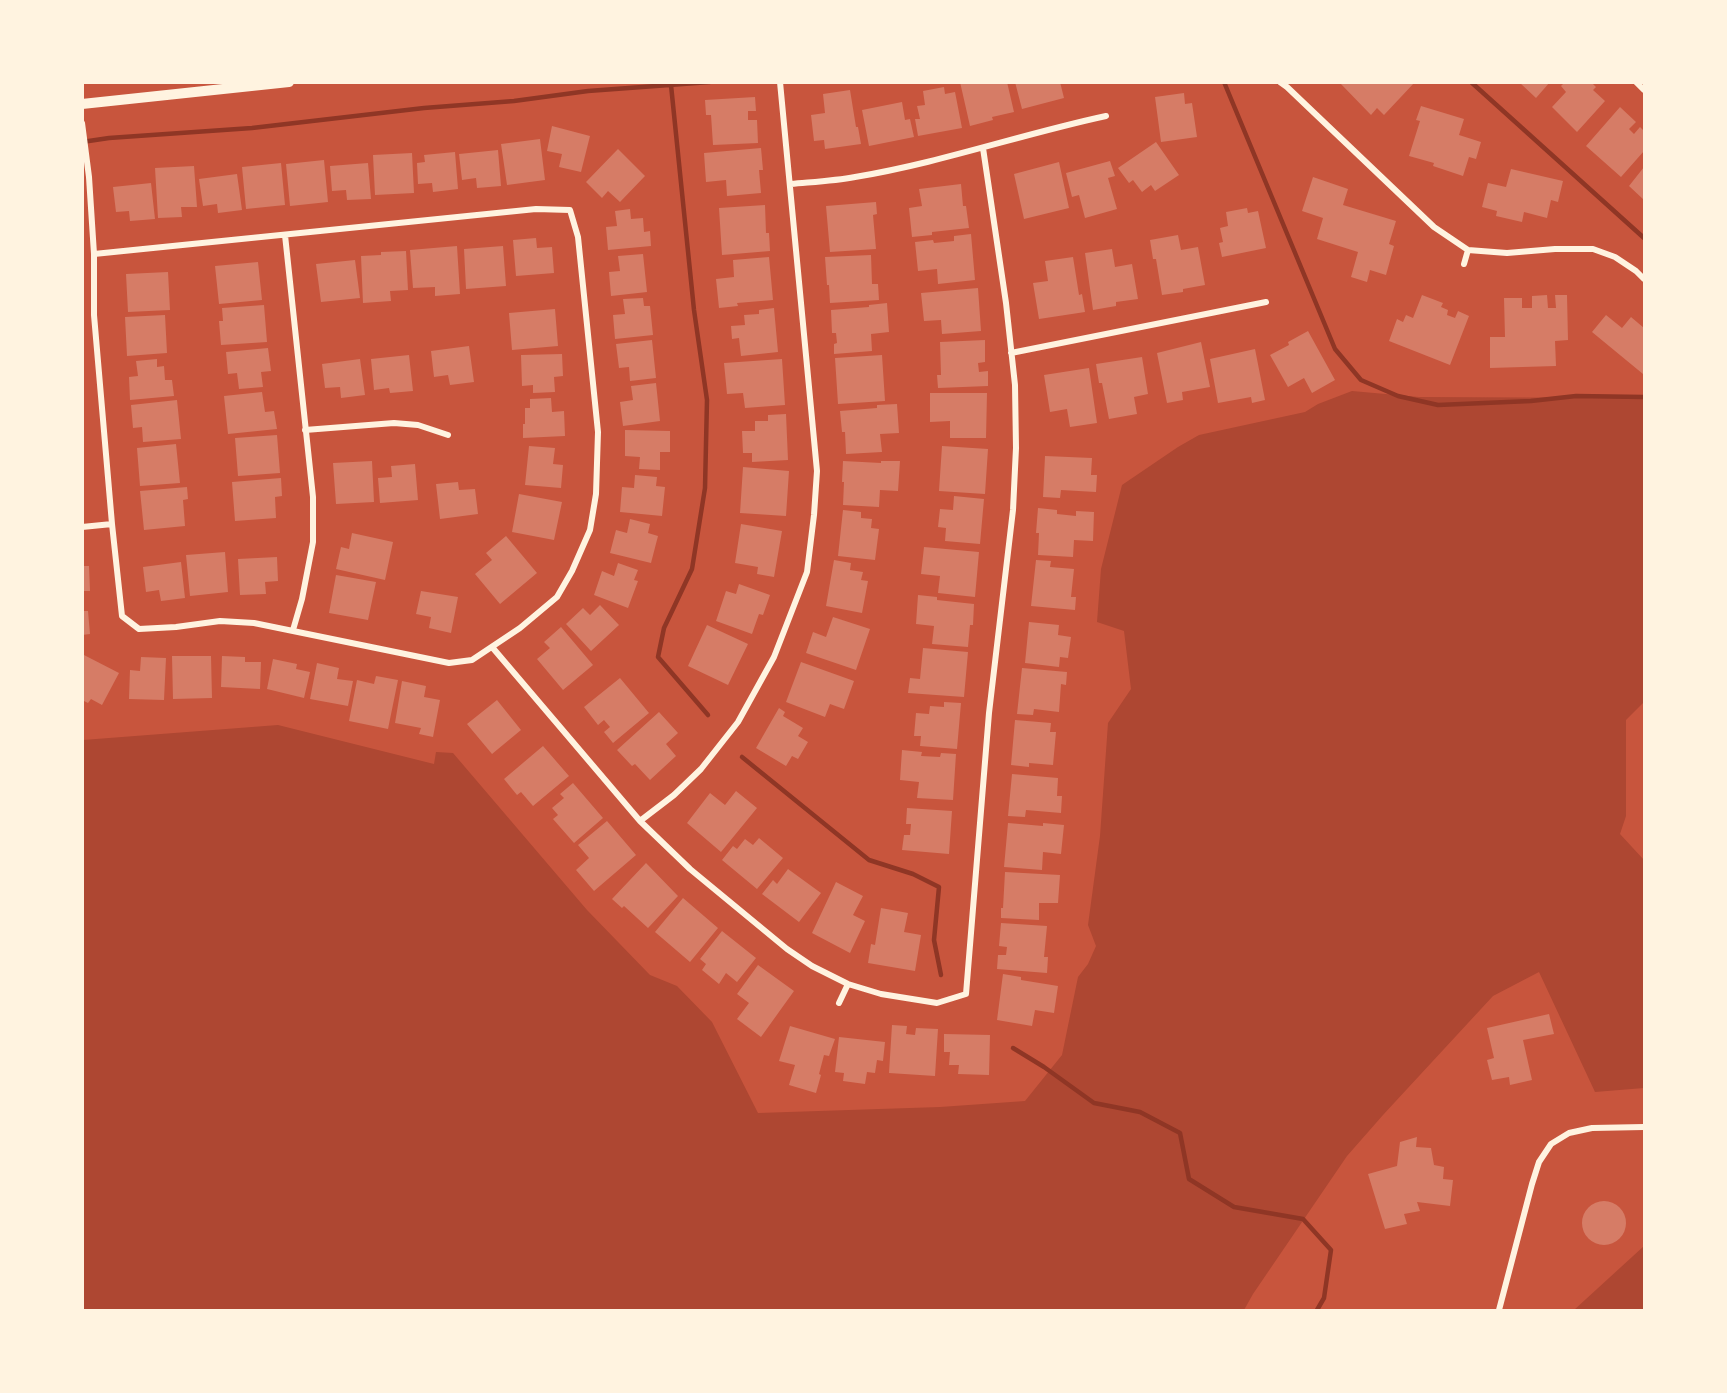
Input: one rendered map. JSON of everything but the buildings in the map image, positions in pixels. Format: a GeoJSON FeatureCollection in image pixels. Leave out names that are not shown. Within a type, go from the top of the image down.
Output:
{"type":"FeatureCollection","features":[{"type":"Feature","properties":{"kind":"street"},"geometry":{"type":"LineString","coordinates":[[82,104],[289,82]]}},
{"type":"Feature","properties":{"kind":"street"},"geometry":{"type":"LineString","coordinates":[[640,821],[674,795],[700,769],[738,722],[774,657],[807,572],[817,471],[780,82]]}},
{"type":"Feature","properties":{"kind":"street"},"geometry":{"type":"LineString","coordinates":[[1280,82],[1286,85],[1434,227],[1468,250],[1506,253],[1593,249],[1615,257],[1644,279]]}},
{"type":"Feature","properties":{"kind":"street"},"geometry":{"type":"LineString","coordinates":[[1636,82],[1644,90]]}},
{"type":"Feature","properties":{"kind":"street"},"geometry":{"type":"LineString","coordinates":[[791,184],[854,178],[931,161],[1062,125],[1106,116]]}},
{"type":"Feature","properties":{"kind":"street"},"geometry":{"type":"LineString","coordinates":[[82,123],[89,177],[94,254],[93,315],[122,616],[139,630],[220,621],[254,623],[449,663],[472,660],[520,628],[557,597],[572,571],[590,530],[596,494],[598,432],[578,237],[570,210],[537,209],[94,254]]}},
{"type":"Feature","properties":{"kind":"street"},"geometry":{"type":"LineString","coordinates":[[492,647],[640,821],[690,869],[787,949],[812,966],[848,984],[881,994],[937,1003],[966,994],[989,713],[1013,510],[1016,448],[1011,352],[983,148]]}},
{"type":"Feature","properties":{"kind":"street"},"geometry":{"type":"LineString","coordinates":[[285,235],[313,497],[313,542],[302,599],[293,630]]}},
{"type":"Feature","properties":{"kind":"street"},"geometry":{"type":"LineString","coordinates":[[1464,264],[1468,250]]}},
{"type":"Feature","properties":{"kind":"street"},"geometry":{"type":"LineString","coordinates":[[1011,352],[1266,302]]}},
{"type":"Feature","properties":{"kind":"street"},"geometry":{"type":"LineString","coordinates":[[305,430],[394,423],[418,425],[448,435]]}},
{"type":"Feature","properties":{"kind":"street"},"geometry":{"type":"LineString","coordinates":[[82,527],[112,524]]}},
{"type":"Feature","properties":{"kind":"street"},"geometry":{"type":"LineString","coordinates":[[839,1003],[848,984]]}},
{"type":"Feature","properties":{"kind":"street"},"geometry":{"type":"LineString","coordinates":[[1499,1311],[1532,1184],[1539,1162],[1551,1144],[1569,1133],[1592,1128],[1644,1127]]}},
{"type":"Feature","properties":{"kind":"shaded area"},"geometry":{"type":"Polygon","coordinates":[[[1352,391],[1419,397],[1644,398],[1644,702],[1626,720],[1626,816],[1620,834],[1644,860],[1644,1088],[1595,1092],[1539,972],[1493,996],[1347,1156],[1244,1310],[83,1310],[83,740],[278,725],[434,764],[436,752],[453,753],[587,910],[650,975],[677,986],[712,1022],[758,1113],[940,1107],[1025,1101],[1062,1055],[1078,977],[1088,964],[1096,946],[1088,925],[1100,836],[1108,723],[1131,689],[1124,631],[1097,622],[1101,569],[1122,485],[1199,435],[1305,412],[1318,404],[1352,391]]]}},
{"type":"Feature","properties":{"kind":"shaded area"},"geometry":{"type":"Polygon","coordinates":[[[1644,1246],[1644,1310],[1574,1310],[1644,1246]]]}},
{"type":"Feature","properties":{"kind":"waterway"},"geometry":{"type":"LineString","coordinates":[[82,142],[252,128],[424,108],[514,101],[588,91],[710,82]]}},
{"type":"Feature","properties":{"kind":"waterway"},"geometry":{"type":"LineString","coordinates":[[1224,82],[1335,349],[1361,380],[1398,396],[1438,405],[1531,401],[1576,396],[1644,397]]}},
{"type":"Feature","properties":{"kind":"waterway"},"geometry":{"type":"LineString","coordinates":[[1471,82],[1644,238]]}},
{"type":"Feature","properties":{"kind":"waterway"},"geometry":{"type":"LineString","coordinates":[[671,85],[694,310],[707,400],[705,488],[692,569],[664,628],[658,657],[708,715]]}},
{"type":"Feature","properties":{"kind":"waterway"},"geometry":{"type":"LineString","coordinates":[[742,757],[869,860],[913,874],[939,887],[934,940],[941,975]]}},
{"type":"Feature","properties":{"kind":"waterway"},"geometry":{"type":"LineString","coordinates":[[1013,1048],[1094,1103],[1140,1112],[1180,1133],[1189,1179],[1234,1207],[1303,1219],[1331,1250],[1324,1298],[1317,1310]]}}]}
